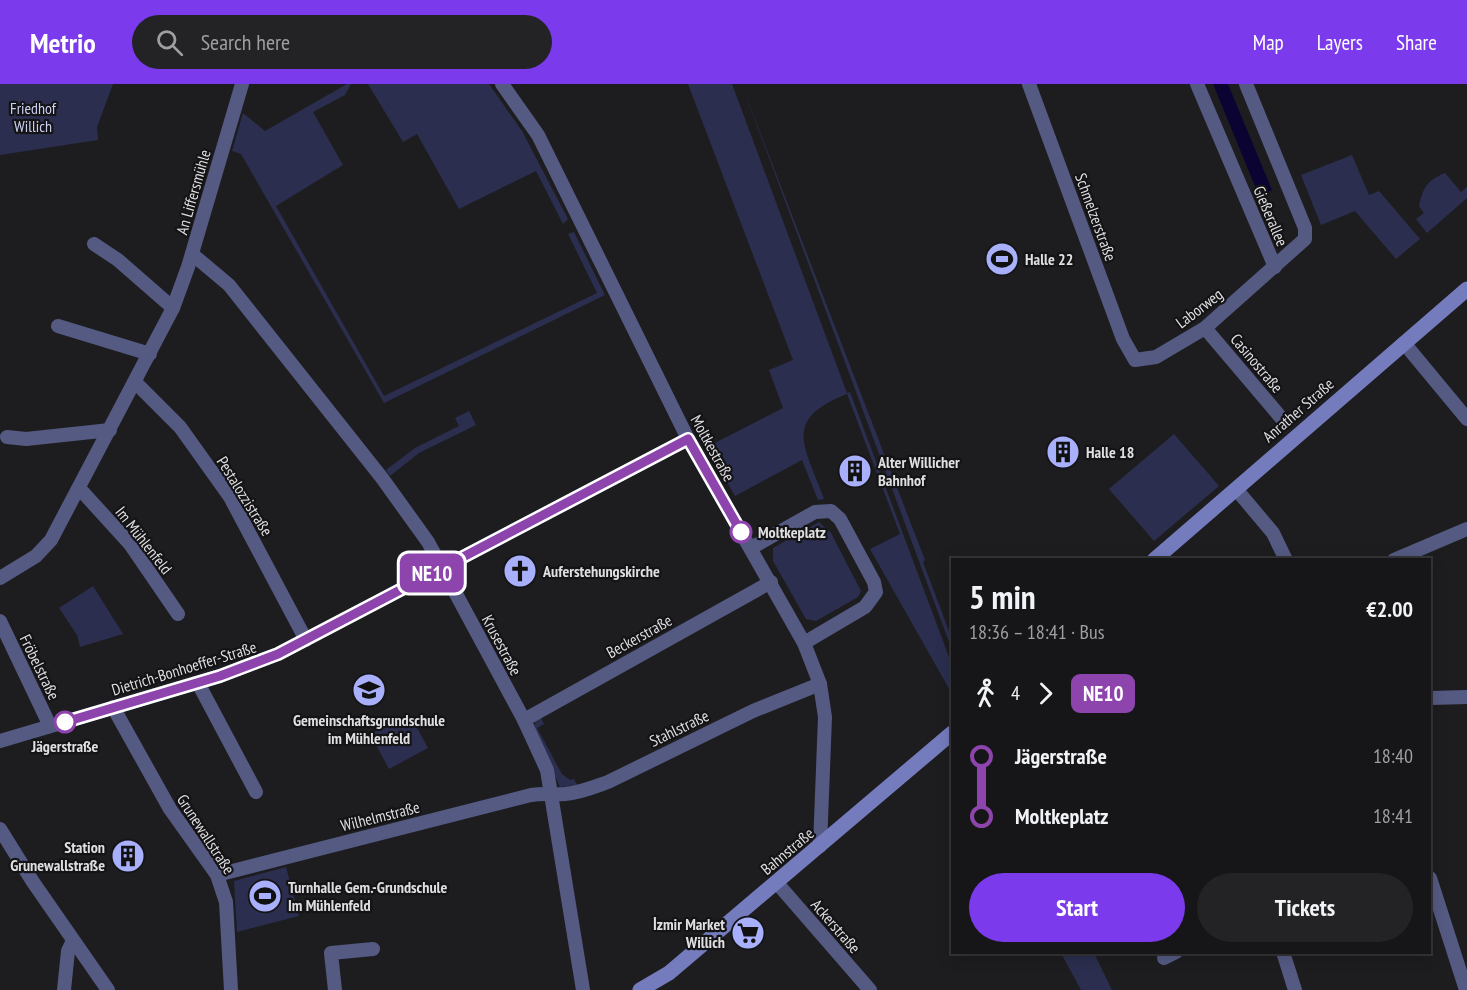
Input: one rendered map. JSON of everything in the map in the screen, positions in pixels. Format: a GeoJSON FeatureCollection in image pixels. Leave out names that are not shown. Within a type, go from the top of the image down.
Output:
{"type":"FeatureCollection","features":[{"type":"Feature","properties":{"kind":"street","name":"An Liffersmühle"},"geometry":{"type":"LineString","coordinates":[[0,578],[44,548],[79,488],[150,354],[172,308],[192,254],[242,84]]}},
{"type":"Feature","properties":{"kind":"street","name":"Moltkestraße"},"geometry":{"type":"LineString","coordinates":[[502,84],[538,135],[688,439],[804,643],[820,684],[825,717],[820,846]]}},
{"type":"Feature","properties":{"kind":"street","name":"Schmelzerstraße"},"geometry":{"type":"LineString","coordinates":[[1029,84],[1123,339],[1135,360]]}},
{"type":"Feature","properties":{"kind":"street","name":"Gießerallee"},"geometry":{"type":"LineString","coordinates":[[1197,84],[1275,267],[1302,244],[1306,236],[1305,228],[1246,84]]}},
{"type":"Feature","properties":{"kind":"street"},"geometry":{"type":"LineString","coordinates":[[94,244],[118,260],[172,308]]}},
{"type":"Feature","properties":{"kind":"street","name":"Krusestraße"},"geometry":{"type":"LineString","coordinates":[[192,254],[236,294],[382,478],[428,542],[524,720],[545,763],[584,990]]}},
{"type":"Feature","properties":{"kind":"street","name":"Laborweg"},"geometry":{"type":"LineString","coordinates":[[1135,360],[1156,357],[1205,328],[1275,267]]}},
{"type":"Feature","properties":{"kind":"street","name":"Anrather Straße"},"geometry":{"type":"LineString","coordinates":[[1156,558],[1467,289]]}},
{"type":"Feature","properties":{"kind":"street"},"geometry":{"type":"LineString","coordinates":[[58,327],[150,354]]}},
{"type":"Feature","properties":{"kind":"street","name":"Casinostraße"},"geometry":{"type":"LineString","coordinates":[[1205,328],[1283,420]]}},
{"type":"Feature","properties":{"kind":"street"},"geometry":{"type":"LineString","coordinates":[[1404,343],[1467,419]]}},
{"type":"Feature","properties":{"kind":"street","name":"Pestalozzistraße"},"geometry":{"type":"LineString","coordinates":[[135,382],[180,428],[230,497],[306,640]]}},
{"type":"Feature","properties":{"kind":"street"},"geometry":{"type":"LineString","coordinates":[[7,437],[26,440],[110,430]]}},
{"type":"Feature","properties":{"kind":"street","name":"Dietrich-Bonhoeffer-Straße"},"geometry":{"type":"LineString","coordinates":[[0,741],[198,683],[260,662],[688,439]]}},
{"type":"Feature","properties":{"kind":"street","name":"Im Mühlenfeld"},"geometry":{"type":"LineString","coordinates":[[79,488],[130,544],[178,614]]}},
{"type":"Feature","properties":{"kind":"street"},"geometry":{"type":"LineString","coordinates":[[1236,489],[1273,533],[1285,558]]}},
{"type":"Feature","properties":{"kind":"street"},"geometry":{"type":"LineString","coordinates":[[751,548],[818,511],[830,510],[840,519],[874,582],[876,592],[865,607],[804,643]]}},
{"type":"Feature","properties":{"kind":"street"},"geometry":{"type":"LineString","coordinates":[[1399,558],[1467,530]]}},
{"type":"Feature","properties":{"kind":"street","name":"Beckerstraße"},"geometry":{"type":"LineString","coordinates":[[524,720],[771,582]]}},
{"type":"Feature","properties":{"kind":"street","name":"Fröbelstraße"},"geometry":{"type":"LineString","coordinates":[[0,621],[50,726]]}},
{"type":"Feature","properties":{"kind":"street"},"geometry":{"type":"LineString","coordinates":[[198,683],[256,792]]}},
{"type":"Feature","properties":{"kind":"street","name":"Stahlstraße"},"geometry":{"type":"LineString","coordinates":[[551,792],[563,795],[608,782],[753,711],[820,684]]}},
{"type":"Feature","properties":{"kind":"street"},"geometry":{"type":"LineString","coordinates":[[1431,698],[1467,697]]}},
{"type":"Feature","properties":{"kind":"street","name":"Grunewallstraße"},"geometry":{"type":"LineString","coordinates":[[113,707],[170,809],[217,875],[226,902],[231,990]]}},
{"type":"Feature","properties":{"kind":"street","name":"Bahnstraße"},"geometry":{"type":"LineString","coordinates":[[640,990],[669,973],[951,734]]}},
{"type":"Feature","properties":{"kind":"street","name":"Wilhelmstraße"},"geometry":{"type":"LineString","coordinates":[[217,875],[551,792]]}},
{"type":"Feature","properties":{"kind":"street"},"geometry":{"type":"LineString","coordinates":[[0,829],[108,990]]}},
{"type":"Feature","properties":{"kind":"street"},"geometry":{"type":"LineString","coordinates":[[1431,881],[1466,990]]}},
{"type":"Feature","properties":{"kind":"street","name":"Ackerstraße"},"geometry":{"type":"LineString","coordinates":[[777,883],[870,990]]}},
{"type":"Feature","properties":{"kind":"street"},"geometry":{"type":"LineString","coordinates":[[64,990],[68,951],[73,941]]}},
{"type":"Feature","properties":{"kind":"street"},"geometry":{"type":"LineString","coordinates":[[335,990],[331,953],[373,949]]}},
{"type":"Feature","properties":{"kind":"street"},"geometry":{"type":"LineString","coordinates":[[1284,954],[1295,990]]}},
{"type":"Feature","properties":{"kind":"green space","name":"Friedhof Willich"},"geometry":{"type":"Polygon","coordinates":[[[0,84],[113,84],[97,127],[98,140],[0,155],[0,84]]]}},
{"type":"Feature","properties":{"kind":"green space"},"geometry":{"type":"Polygon","coordinates":[[[347,84],[351,84],[345,95],[313,112],[343,165],[276,206],[384,396],[597,293],[568,234],[574,232],[605,295],[384,403],[241,154],[232,151],[243,113],[265,131],[347,84]]]}},
{"type":"Feature","properties":{"kind":"green space"},"geometry":{"type":"Polygon","coordinates":[[[368,84],[489,84],[522,131],[568,219],[563,224],[536,171],[459,209],[417,134],[403,142],[368,84]]]}},
{"type":"Feature","properties":{"kind":"green space"},"geometry":{"type":"Polygon","coordinates":[[[688,84],[732,84],[847,393],[850,392],[951,662],[951,692],[870,549],[900,534],[847,394],[826,404],[813,414],[806,425],[804,436],[806,449],[824,499],[818,500],[802,460],[735,496],[707,447],[783,408],[769,370],[793,360],[688,84]]]}},
{"type":"Feature","properties":{"kind":"green space"},"geometry":{"type":"Polygon","coordinates":[[[743,88],[925,560],[923,562],[951,636],[951,647],[743,88]]]}},
{"type":"Feature","properties":{"kind":"green space"},"geometry":{"type":"Polygon","coordinates":[[[1352,155],[1369,195],[1379,191],[1420,239],[1396,259],[1355,211],[1321,225],[1301,175],[1352,155]]]}},
{"type":"Feature","properties":{"kind":"green space"},"geometry":{"type":"Polygon","coordinates":[[[1445,173],[1461,192],[1467,187],[1467,198],[1427,233],[1416,219],[1424,213],[1419,206],[1421,199],[1427,185],[1434,178],[1445,173]]]}},
{"type":"Feature","properties":{"kind":"green space"},"geometry":{"type":"Polygon","coordinates":[[[469,411],[476,425],[419,453],[390,476],[386,470],[415,448],[459,426],[455,418],[469,411]]]}},
{"type":"Feature","properties":{"kind":"green space"},"geometry":{"type":"Polygon","coordinates":[[[1174,434],[1219,486],[1154,541],[1109,489],[1174,434]]]}},
{"type":"Feature","properties":{"kind":"green space","name":"Moltkeplatz"},"geometry":{"type":"Polygon","coordinates":[[[819,522],[831,533],[861,591],[858,597],[816,621],[806,619],[773,561],[773,548],[819,522]]]}},
{"type":"Feature","properties":{"kind":"green space"},"geometry":{"type":"Polygon","coordinates":[[[93,586],[123,634],[80,647],[77,635],[59,608],[93,586]]]}},
{"type":"Feature","properties":{"kind":"green space"},"geometry":{"type":"Polygon","coordinates":[[[409,713],[428,748],[389,769],[370,734],[409,713]]]}},
{"type":"Feature","properties":{"kind":"green space"},"geometry":{"type":"Polygon","coordinates":[[[541,718],[544,724],[537,728],[562,774],[570,780],[574,779],[577,785],[560,787],[534,729],[535,721],[541,718]]]}},
{"type":"Feature","properties":{"kind":"green space"},"geometry":{"type":"Polygon","coordinates":[[[286,867],[299,916],[237,932],[234,881],[286,867]]]}},
{"type":"Feature","properties":{"kind":"green space"},"geometry":{"type":"Polygon","coordinates":[[[1062,954],[1094,954],[1112,990],[1081,990],[1062,954]]]}},
{"type":"Feature","properties":{"kind":"shaded area"},"geometry":{"type":"Polygon","coordinates":[[[1213,84],[1228,84],[1272,190],[1259,196],[1213,84]]]}},
{"type":"Feature","properties":{"kind":"bus line","name":"NE10"},"geometry":{"type":"LineString","coordinates":[[65,722],[220,676],[278,654],[688,439],[741,532]]}},
{"type":"Feature","properties":{"kind":"place","name":"Halle 22"},"geometry":{"type":"Point","coordinates":[1002,259]}},
{"type":"Feature","properties":{"kind":"place","name":"Halle 18"},"geometry":{"type":"Point","coordinates":[1063,452]}},
{"type":"Feature","properties":{"kind":"place","name":"Alter Willicher Bahnhof"},"geometry":{"type":"Point","coordinates":[855,471]}},
{"type":"Feature","properties":{"kind":"place","name":"Moltkeplatz"},"geometry":{"type":"Point","coordinates":[741,532]}},
{"type":"Feature","properties":{"kind":"place","name":"Auferstehungskirche"},"geometry":{"type":"Point","coordinates":[520,571]}},
{"type":"Feature","properties":{"kind":"place","name":"Gemeinschaftsgrundschule im Mühlenfeld"},"geometry":{"type":"Point","coordinates":[369,690]}},
{"type":"Feature","properties":{"kind":"place","name":"Jägerstraße"},"geometry":{"type":"Point","coordinates":[65,722]}},
{"type":"Feature","properties":{"kind":"place","name":"Station Grunewallstraße"},"geometry":{"type":"Point","coordinates":[128,856]}},
{"type":"Feature","properties":{"kind":"place","name":"Turnhalle Gem.-Grundschule Im Mühlenfeld"},"geometry":{"type":"Point","coordinates":[265,896]}},
{"type":"Feature","properties":{"kind":"place","name":"İzmir Market Willich"},"geometry":{"type":"Point","coordinates":[748,933]}}]}
